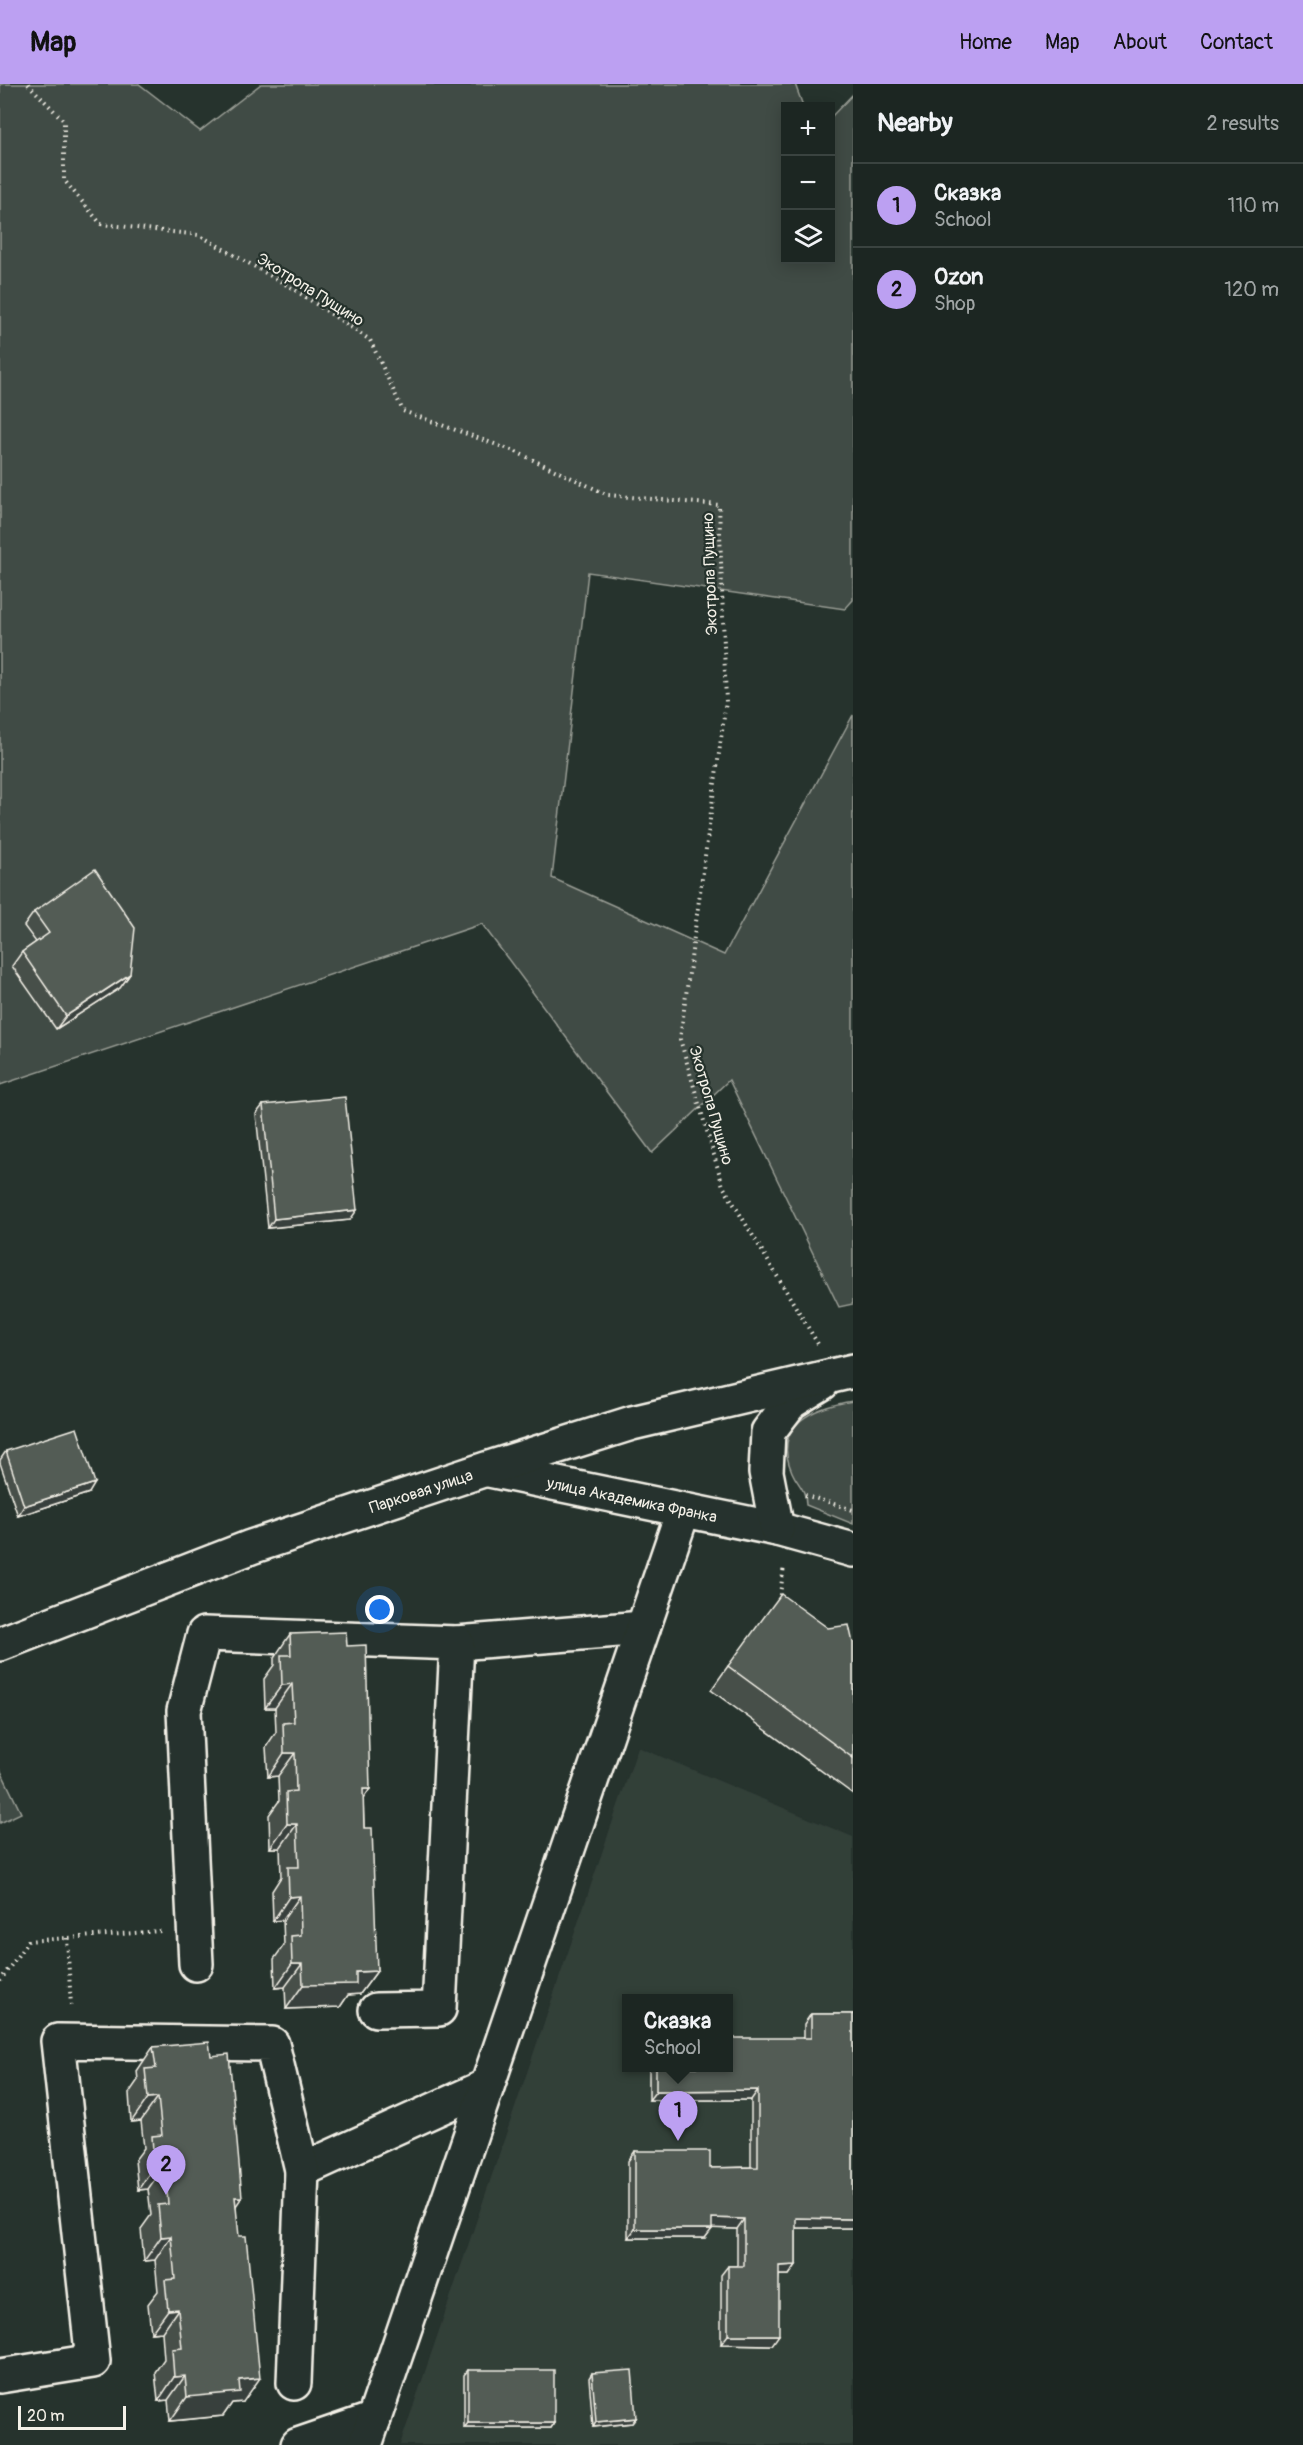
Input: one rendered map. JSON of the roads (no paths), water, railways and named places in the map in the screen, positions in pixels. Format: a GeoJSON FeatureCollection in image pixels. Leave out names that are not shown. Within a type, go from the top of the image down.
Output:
{"type":"FeatureCollection","features":[{"type":"Feature","properties":{"kind":"street","name":"Парковая улица"},"geometry":{"type":"LineString","coordinates":[[0,1644],[251,1547],[486,1469],[632,1423],[845,1372]]}},
{"type":"Feature","properties":{"kind":"street"},"geometry":{"type":"LineString","coordinates":[[777,1529],[766,1472],[768,1432],[791,1402],[845,1372]]}},
{"type":"Feature","properties":{"kind":"street","name":"улица Академика Франка"},"geometry":{"type":"LineString","coordinates":[[486,1469],[683,1512],[777,1529],[853,1550]]}},
{"type":"Feature","properties":{"kind":"street"},"geometry":{"type":"LineString","coordinates":[[298,2445],[369,2432],[683,1512]]}},
{"type":"Feature","properties":{"kind":"street"},"geometry":{"type":"LineString","coordinates":[[196,1965],[184,1711],[204,1634],[457,1643],[643,1628]]}},
{"type":"Feature","properties":{"kind":"street"},"geometry":{"type":"LineString","coordinates":[[376,2010],[439,2009],[457,1643]]}},
{"type":"Feature","properties":{"kind":"street"},"geometry":{"type":"LineString","coordinates":[[0,2376],[93,2361],[58,2041],[272,2044],[302,2170],[294,2383]]}},
{"type":"Feature","properties":{"kind":"street"},"geometry":{"type":"LineString","coordinates":[[302,2170],[487,2086]]}},
{"type":"Feature","properties":{"kind":"place","name":"Сказка"},"geometry":{"type":"Point","coordinates":[678,2141]}},
{"type":"Feature","properties":{"kind":"place","name":"Ozon"},"geometry":{"type":"Point","coordinates":[166,2195]}}]}
